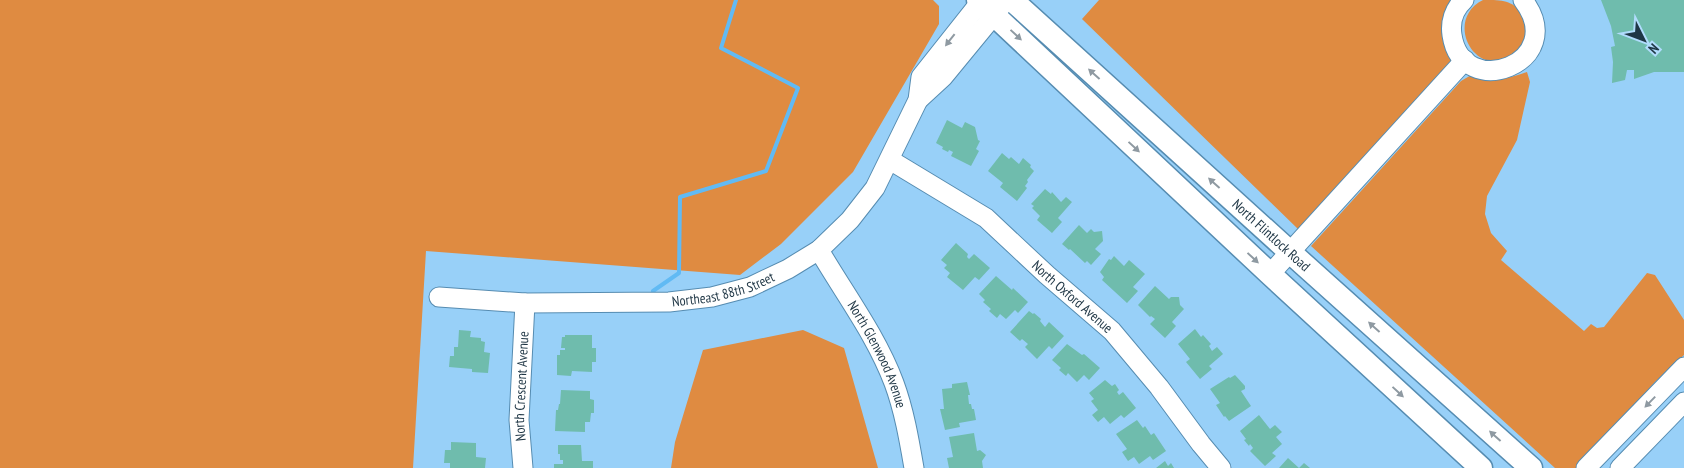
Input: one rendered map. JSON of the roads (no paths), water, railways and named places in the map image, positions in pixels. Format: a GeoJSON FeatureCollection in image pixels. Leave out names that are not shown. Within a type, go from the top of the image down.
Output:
{"type":"FeatureCollection","features":[{"type":"Feature","properties":{"kind":"main road","name":"North Flintlock Road"},"geometry":{"type":"LineString","coordinates":[[1012,0],[1291,254],[1531,468]]}},
{"type":"Feature","properties":{"kind":"main road","name":"North Flintlock Road"},"geometry":{"type":"LineString","coordinates":[[988,3],[1270,274],[1481,468]]}},
{"type":"Feature","properties":{"kind":"street"},"geometry":{"type":"LineString","coordinates":[[1464,0],[1454,15],[1451,28],[1453,42],[1460,54],[1470,64],[1482,70],[1496,71],[1509,68],[1525,56],[1534,36],[1534,23],[1530,10],[1523,0]]}},
{"type":"Feature","properties":{"kind":"street","name":"Northeast 88th Street"},"geometry":{"type":"LineString","coordinates":[[439,297],[525,303],[669,302],[712,297],[750,287],[788,270],[819,250],[850,220],[875,188],[918,100],[921,77],[988,3]]}},
{"type":"Feature","properties":{"kind":"street"},"geometry":{"type":"LineString","coordinates":[[1270,274],[1291,254],[1465,60]]}},
{"type":"Feature","properties":{"kind":"street","name":"North Oxford Avenue"},"geometry":{"type":"LineString","coordinates":[[890,160],[986,218],[1046,274],[1112,331],[1160,388],[1221,468]]}},
{"type":"Feature","properties":{"kind":"street","name":"North Glenwood Avenue"},"geometry":{"type":"LineString","coordinates":[[819,250],[858,314],[894,382],[904,413],[914,468]]}},
{"type":"Feature","properties":{"kind":"street","name":"North Crescent Avenue"},"geometry":{"type":"LineString","coordinates":[[523,468],[519,420],[525,303]]}},
{"type":"Feature","properties":{"kind":"street"},"geometry":{"type":"LineString","coordinates":[[1586,468],[1684,367]]}},
{"type":"Feature","properties":{"kind":"street"},"geometry":{"type":"LineString","coordinates":[[1620,468],[1684,402]]}},
{"type":"Feature","properties":{"kind":"waterway"},"geometry":{"type":"LineString","coordinates":[[653,291],[679,273],[680,197],[766,171],[798,88],[721,48],[736,0]]}}]}
